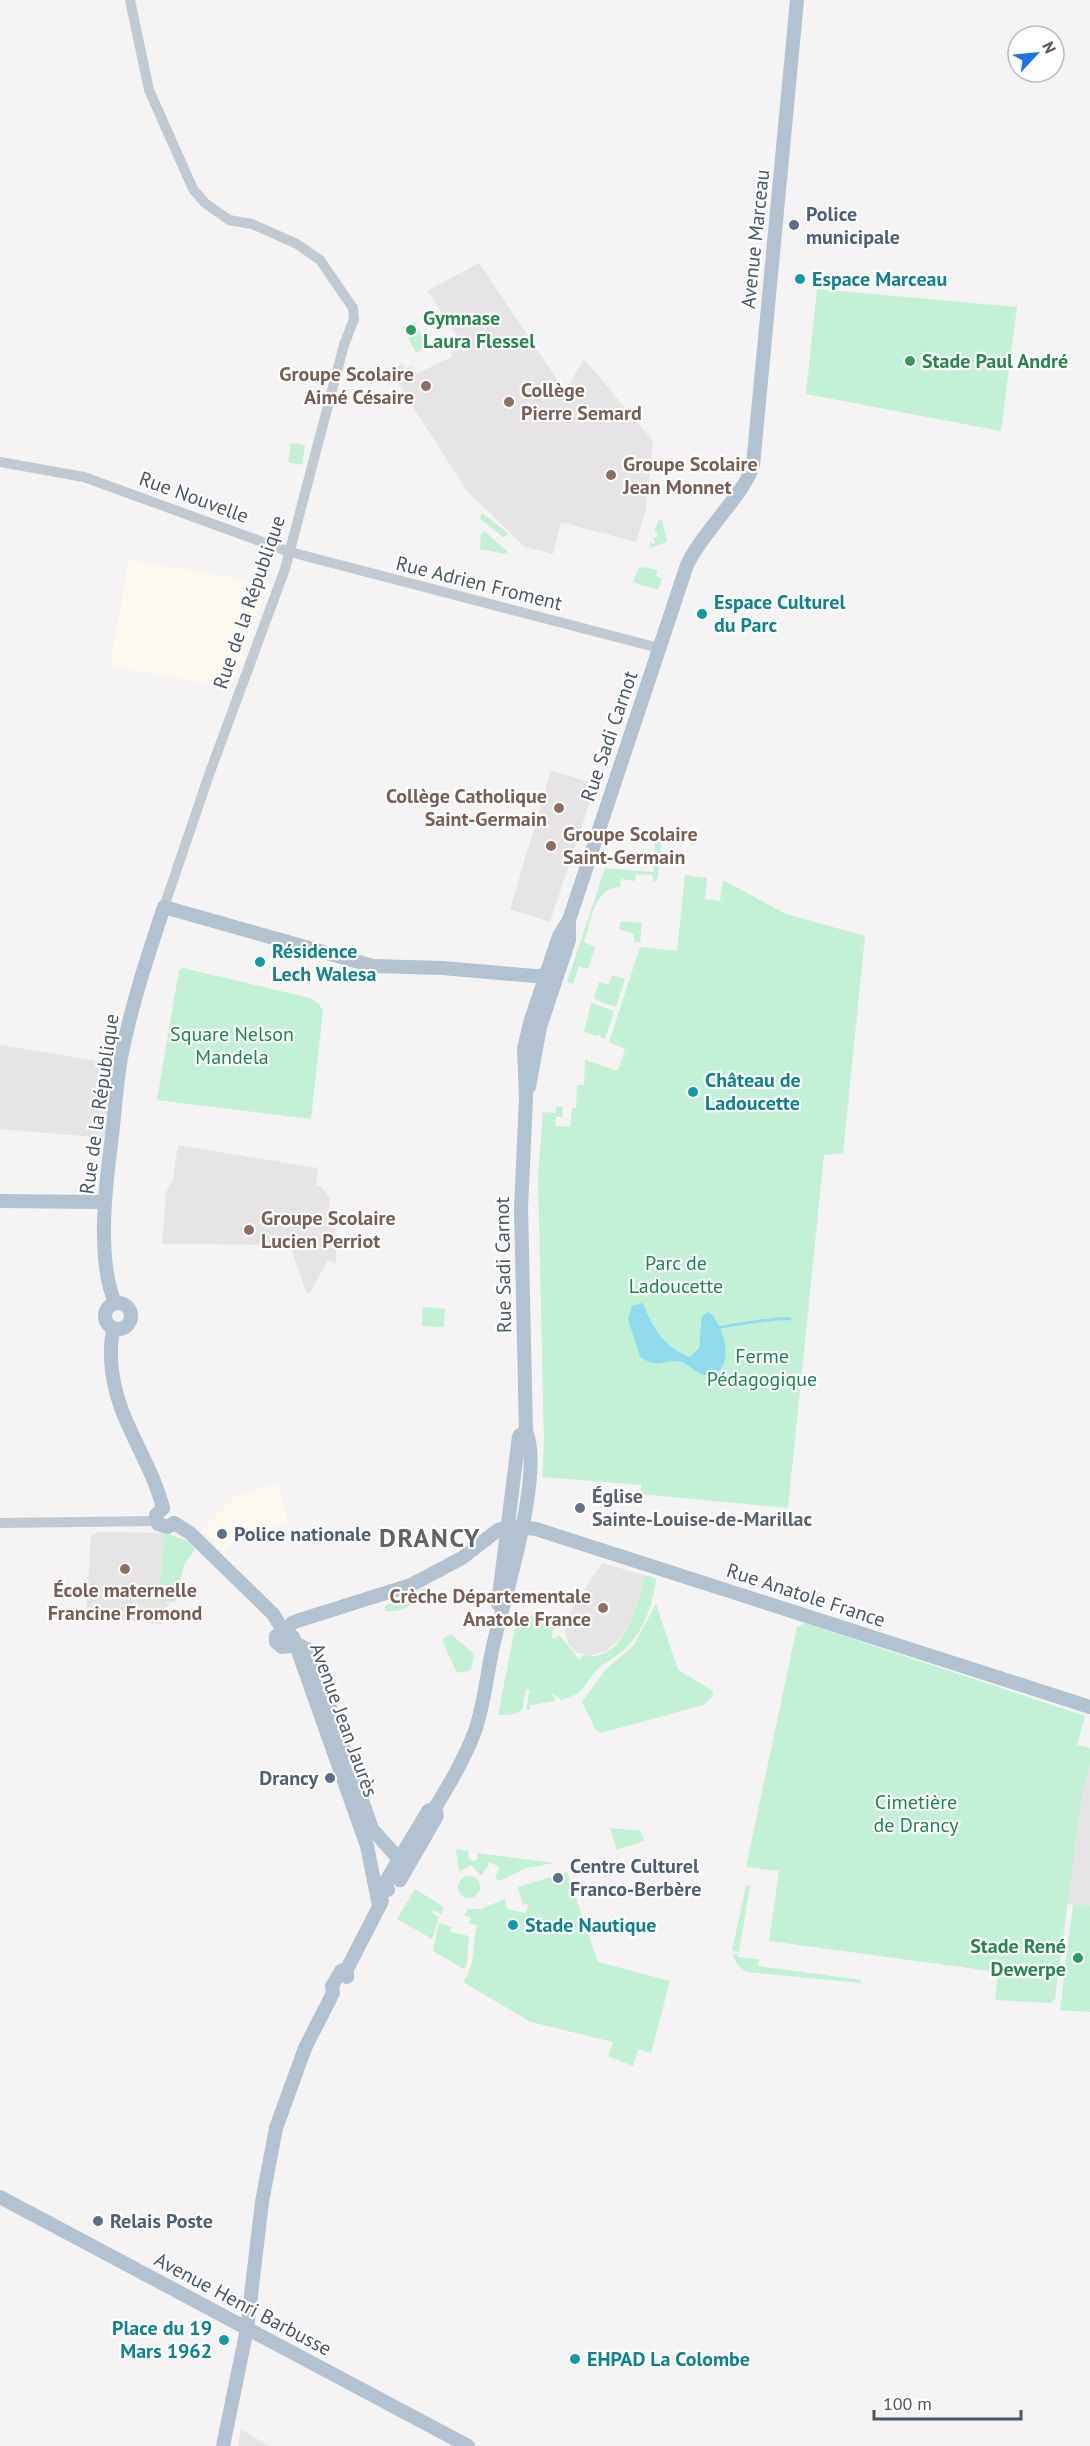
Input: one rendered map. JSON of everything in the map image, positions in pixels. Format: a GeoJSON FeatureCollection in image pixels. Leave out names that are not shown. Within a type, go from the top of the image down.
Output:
{"type":"FeatureCollection","features":[{"type":"Feature","properties":{"kind":"main road","name":"Avenue Marceau"},"geometry":{"type":"LineString","coordinates":[[747,479],[752,471],[755,452],[797,0]]}},
{"type":"Feature","properties":{"kind":"main road","name":"Rue Sadi Carnot"},"geometry":{"type":"LineString","coordinates":[[435,1808],[465,1755],[476,1728],[515,1527],[519,1436],[526,1431],[521,1182],[526,1098],[524,1049],[551,976],[559,936],[569,920],[687,565],[697,545],[747,479]]}},
{"type":"Feature","properties":{"kind":"main road"},"geometry":{"type":"LineString","coordinates":[[164,907],[374,966],[442,968],[551,976]]}},
{"type":"Feature","properties":{"kind":"main road","name":"Rue de la République"},"geometry":{"type":"LineString","coordinates":[[115,1303],[108,1283],[104,1202],[122,1053],[136,990],[164,907]]}},
{"type":"Feature","properties":{"kind":"main road"},"geometry":{"type":"LineString","coordinates":[[0,1201],[104,1202]]}},
{"type":"Feature","properties":{"kind":"main road"},"geometry":{"type":"LineString","coordinates":[[83,1202],[104,1223]]}},
{"type":"Feature","properties":{"kind":"main road"},"geometry":{"type":"LineString","coordinates":[[115,1303],[125,1305],[130,1316],[123,1328],[114,1329],[108,1323],[106,1314],[115,1303]]}},
{"type":"Feature","properties":{"kind":"main road"},"geometry":{"type":"LineString","coordinates":[[114,1329],[110,1343],[115,1395],[122,1415],[159,1492],[163,1508]]}},
{"type":"Feature","properties":{"kind":"main road"},"geometry":{"type":"LineString","coordinates":[[163,1508],[156,1515],[156,1521],[164,1528],[174,1522]]}},
{"type":"Feature","properties":{"kind":"main road"},"geometry":{"type":"LineString","coordinates":[[163,1508],[173,1512],[174,1522],[190,1533],[273,1614],[288,1634]]}},
{"type":"Feature","properties":{"kind":"main road"},"geometry":{"type":"LineString","coordinates":[[288,1634],[292,1623],[411,1585],[462,1558],[490,1535],[515,1527]]}},
{"type":"Feature","properties":{"kind":"main road","name":"Rue Anatole France"},"geometry":{"type":"LineString","coordinates":[[515,1527],[536,1529],[1090,1707]]}},
{"type":"Feature","properties":{"kind":"main road","name":"Avenue Jean Jaurès"},"geometry":{"type":"LineString","coordinates":[[288,1634],[308,1649],[312,1656],[372,1829],[398,1858]]}},
{"type":"Feature","properties":{"kind":"main road","name":"Avenue Jean Jaurès"},"geometry":{"type":"LineString","coordinates":[[288,1634],[367,1846],[379,1906]]}},
{"type":"Feature","properties":{"kind":"main road"},"geometry":{"type":"LineString","coordinates":[[223,2446],[227,2416],[232,2406],[247,2329],[262,2202],[276,2128],[305,2048],[333,1993],[332,1986],[341,1971],[347,1970],[388,1890],[400,1880],[418,1852],[437,1816],[435,1808],[428,1811],[398,1858],[386,1881],[388,1890]]}},
{"type":"Feature","properties":{"kind":"main road"},"geometry":{"type":"LineString","coordinates":[[382,1839],[412,1835]]}},
{"type":"Feature","properties":{"kind":"main road"},"geometry":{"type":"LineString","coordinates":[[367,1846],[380,1854],[398,1858],[418,1852]]}},
{"type":"Feature","properties":{"kind":"main road"},"geometry":{"type":"LineString","coordinates":[[398,1858],[400,1880]]}},
{"type":"Feature","properties":{"kind":"main road","name":"Avenue Henri Barbusse"},"geometry":{"type":"LineString","coordinates":[[0,2197],[468,2446]]}},
{"type":"Feature","properties":{"kind":"main road"},"geometry":{"type":"LineString","coordinates":[[231,2446],[235,2419],[232,2406]]}},
{"type":"Feature","properties":{"kind":"street","name":"Rue de la République"},"geometry":{"type":"LineString","coordinates":[[130,0],[149,90],[193,189],[205,203],[229,220],[252,225],[297,244],[320,260],[353,308],[354,319],[344,345],[290,552],[206,782],[164,907]]}},
{"type":"Feature","properties":{"kind":"street","name":"Rue Nouvelle"},"geometry":{"type":"LineString","coordinates":[[0,462],[84,477],[290,552]]}},
{"type":"Feature","properties":{"kind":"street","name":"Rue Adrien Froment"},"geometry":{"type":"LineString","coordinates":[[290,552],[659,648]]}},
{"type":"Feature","properties":{"kind":"street"},"geometry":{"type":"LineString","coordinates":[[0,1523],[156,1521]]}},
{"type":"Feature","properties":{"kind":"shaded area","name":"Collège Pierre Semard"},"geometry":{"type":"Polygon","coordinates":[[[479,263],[565,391],[584,359],[653,441],[646,509],[636,542],[561,522],[553,554],[525,547],[467,491],[390,371],[402,364],[405,369],[412,366],[416,374],[452,357],[451,353],[464,346],[427,291],[479,263]]]}},
{"type":"Feature","properties":{"kind":"shaded area"},"geometry":{"type":"Polygon","coordinates":[[[129,560],[269,584],[231,688],[110,666],[129,560]]]}},
{"type":"Feature","properties":{"kind":"shaded area","name":"Groupe Scolaire Saint-Germain"},"geometry":{"type":"Polygon","coordinates":[[[551,771],[596,784],[550,922],[510,909],[551,771]]]}},
{"type":"Feature","properties":{"kind":"shaded area"},"geometry":{"type":"Polygon","coordinates":[[[0,1045],[111,1063],[113,1066],[106,1138],[1,1129],[0,1133],[0,1045]]]}},
{"type":"Feature","properties":{"kind":"shaded area","name":"Groupe Scolaire Lucien Perriot"},"geometry":{"type":"Polygon","coordinates":[[[178,1145],[318,1168],[316,1186],[321,1187],[330,1199],[328,1215],[335,1216],[336,1264],[328,1260],[310,1293],[306,1292],[290,1245],[162,1244],[166,1192],[173,1180],[178,1145]]]}},
{"type":"Feature","properties":{"kind":"shaded area"},"geometry":{"type":"Polygon","coordinates":[[[278,1483],[288,1522],[240,1537],[224,1553],[202,1530],[235,1497],[278,1483]]]}},
{"type":"Feature","properties":{"kind":"shaded area","name":"École maternelle Francine Fromond"},"geometry":{"type":"Polygon","coordinates":[[[99,1532],[165,1533],[158,1600],[170,1604],[164,1609],[162,1624],[91,1617],[86,1611],[91,1536],[99,1532]]]}},
{"type":"Feature","properties":{"kind":"shaded area","name":"Crèche Départementale Anatole France"},"geometry":{"type":"Polygon","coordinates":[[[602,1563],[644,1575],[633,1616],[622,1637],[606,1651],[589,1656],[576,1652],[568,1643],[563,1622],[602,1563]]]}},
{"type":"Feature","properties":{"kind":"shaded area"},"geometry":{"type":"Polygon","coordinates":[[[1090,1763],[1090,1906],[1067,1904],[1082,1794],[1090,1763]]]}},
{"type":"Feature","properties":{"kind":"shaded area"},"geometry":{"type":"Polygon","coordinates":[[[241,2429],[269,2446],[238,2446],[241,2429]]]}},
{"type":"Feature","properties":{"kind":"green space","name":"Stade Paul André"},"geometry":{"type":"Polygon","coordinates":[[[817,289],[1017,307],[1001,431],[806,394],[817,289]]]}},
{"type":"Feature","properties":{"kind":"green space"},"geometry":{"type":"Polygon","coordinates":[[[415,322],[428,347],[416,353],[403,327],[415,322]]]}},
{"type":"Feature","properties":{"kind":"green space"},"geometry":{"type":"Polygon","coordinates":[[[291,443],[305,445],[302,465],[288,462],[291,443]]]}},
{"type":"Feature","properties":{"kind":"green space"},"geometry":{"type":"Polygon","coordinates":[[[482,513],[509,534],[503,537],[480,519],[482,513]]]}},
{"type":"Feature","properties":{"kind":"green space"},"geometry":{"type":"Polygon","coordinates":[[[659,519],[662,520],[667,542],[650,548],[650,542],[654,544],[655,541],[652,537],[656,538],[658,533],[654,531],[659,519]]]}},
{"type":"Feature","properties":{"kind":"green space"},"geometry":{"type":"Polygon","coordinates":[[[484,531],[508,552],[506,554],[480,549],[481,535],[484,531]]]}},
{"type":"Feature","properties":{"kind":"green space"},"geometry":{"type":"Polygon","coordinates":[[[643,567],[657,570],[656,576],[662,579],[658,590],[633,582],[638,569],[643,567]]]}},
{"type":"Feature","properties":{"kind":"green space"},"geometry":{"type":"Polygon","coordinates":[[[656,834],[662,836],[658,878],[654,883],[652,875],[636,874],[635,881],[621,879],[620,887],[604,893],[595,907],[584,942],[595,947],[588,969],[579,966],[573,984],[567,982],[605,868],[653,872],[656,834]]]}},
{"type":"Feature","properties":{"kind":"green space","name":"Parc de Ladoucette"},"geometry":{"type":"Polygon","coordinates":[[[685,875],[707,878],[705,899],[720,901],[723,880],[786,914],[865,936],[843,1153],[824,1155],[788,1508],[641,1494],[641,1485],[542,1477],[544,1443],[538,1177],[543,1112],[556,1113],[556,1107],[563,1107],[562,1117],[556,1117],[555,1126],[570,1127],[572,1108],[576,1108],[577,1085],[584,1085],[585,1060],[618,1071],[625,1049],[609,1042],[639,950],[641,947],[677,951],[685,875]]]}},
{"type":"Feature","properties":{"kind":"green space"},"geometry":{"type":"Polygon","coordinates":[[[621,921],[642,923],[640,943],[634,942],[634,934],[619,929],[621,921]]]}},
{"type":"Feature","properties":{"kind":"green space","name":"Square Nelson Mandela"},"geometry":{"type":"Polygon","coordinates":[[[183,968],[310,998],[319,1004],[323,1011],[311,1119],[157,1100],[179,970],[183,968]]]}},
{"type":"Feature","properties":{"kind":"green space"},"geometry":{"type":"Polygon","coordinates":[[[612,975],[625,979],[616,1007],[596,1000],[594,997],[599,982],[609,985],[612,975]]]}},
{"type":"Feature","properties":{"kind":"green space"},"geometry":{"type":"Polygon","coordinates":[[[591,1003],[614,1011],[605,1039],[600,1037],[601,1034],[597,1036],[584,1032],[591,1003]]]}},
{"type":"Feature","properties":{"kind":"green space"},"geometry":{"type":"Polygon","coordinates":[[[423,1307],[445,1309],[444,1327],[422,1326],[423,1307]]]}},
{"type":"Feature","properties":{"kind":"green space"},"geometry":{"type":"Polygon","coordinates":[[[165,1533],[188,1541],[195,1549],[184,1565],[175,1602],[158,1601],[165,1533]]]}},
{"type":"Feature","properties":{"kind":"green space"},"geometry":{"type":"Polygon","coordinates":[[[644,1575],[656,1578],[653,1597],[643,1625],[625,1649],[599,1668],[577,1693],[562,1700],[550,1692],[556,1701],[530,1705],[530,1709],[526,1710],[530,1690],[526,1689],[522,1710],[511,1715],[498,1715],[517,1617],[524,1618],[524,1615],[554,1619],[552,1639],[560,1636],[580,1660],[582,1655],[597,1656],[609,1651],[619,1642],[626,1630],[633,1616],[644,1575]]]}},
{"type":"Feature","properties":{"kind":"green space"},"geometry":{"type":"Polygon","coordinates":[[[427,1587],[410,1606],[385,1611],[386,1605],[427,1587]]]}},
{"type":"Feature","properties":{"kind":"green space"},"geometry":{"type":"Polygon","coordinates":[[[656,1604],[678,1670],[712,1690],[713,1695],[704,1705],[601,1733],[596,1730],[582,1702],[605,1670],[633,1646],[656,1604]]]}},
{"type":"Feature","properties":{"kind":"green space","name":"Cimetière de Drancy"},"geometry":{"type":"Polygon","coordinates":[[[805,1623],[1085,1716],[1077,1745],[1090,1748],[1090,1763],[1082,1794],[1055,1999],[1051,2003],[995,2000],[998,1972],[769,1941],[779,1871],[746,1867],[797,1627],[805,1623]]]}},
{"type":"Feature","properties":{"kind":"green space"},"geometry":{"type":"Polygon","coordinates":[[[451,1634],[474,1654],[471,1670],[457,1673],[442,1640],[451,1634]]]}},
{"type":"Feature","properties":{"kind":"green space"},"geometry":{"type":"Polygon","coordinates":[[[610,1828],[641,1831],[644,1841],[617,1850],[610,1828]]]}},
{"type":"Feature","properties":{"kind":"green space"},"geometry":{"type":"Polygon","coordinates":[[[456,1849],[469,1851],[468,1858],[473,1861],[477,1860],[478,1853],[554,1863],[526,1868],[499,1881],[495,1878],[500,1868],[490,1862],[481,1876],[471,1865],[459,1872],[456,1849]]]}},
{"type":"Feature","properties":{"kind":"green space"},"geometry":{"type":"Polygon","coordinates":[[[567,1872],[598,1962],[670,1981],[651,2053],[638,2049],[633,2066],[608,2056],[613,2042],[531,2022],[463,1982],[472,1962],[477,1925],[469,1924],[471,1918],[464,1915],[468,1909],[481,1909],[505,1899],[507,1909],[526,1913],[528,1904],[523,1905],[518,1887],[567,1872]]]}},
{"type":"Feature","properties":{"kind":"green space"},"geometry":{"type":"Polygon","coordinates":[[[469,1876],[479,1883],[480,1887],[473,1897],[469,1898],[459,1891],[458,1887],[465,1877],[469,1876]]]}},
{"type":"Feature","properties":{"kind":"green space"},"geometry":{"type":"Polygon","coordinates":[[[746,1885],[750,1886],[739,1952],[732,1951],[746,1885]]]}},
{"type":"Feature","properties":{"kind":"green space"},"geometry":{"type":"Polygon","coordinates":[[[415,1889],[444,1907],[441,1914],[434,1910],[432,1913],[439,1917],[432,1939],[397,1919],[415,1889]]]}},
{"type":"Feature","properties":{"kind":"green space","name":"Stade René Dewerpe"},"geometry":{"type":"Polygon","coordinates":[[[1073,1904],[1090,1906],[1090,2012],[1060,2010],[1073,1904]]]}},
{"type":"Feature","properties":{"kind":"green space"},"geometry":{"type":"Polygon","coordinates":[[[439,1923],[452,1927],[450,1932],[469,1936],[467,1964],[464,1969],[433,1951],[439,1923]]]}},
{"type":"Feature","properties":{"kind":"green space"},"geometry":{"type":"Polygon","coordinates":[[[732,1954],[738,1954],[738,1957],[759,1959],[758,1966],[861,1980],[861,1983],[747,1972],[738,1966],[732,1954]]]}},
{"type":"Feature","properties":{"kind":"water"},"geometry":{"type":"Polygon","coordinates":[[[643,1303],[660,1336],[673,1348],[690,1357],[699,1348],[702,1316],[709,1312],[719,1325],[725,1344],[726,1354],[721,1369],[714,1374],[705,1375],[678,1361],[653,1363],[640,1357],[628,1319],[632,1306],[643,1303]]]}},
{"type":"Feature","properties":{"kind":"waterway"},"geometry":{"type":"LineString","coordinates":[[719,1328],[790,1319]]}},
{"type":"Feature","properties":{"kind":"place","name":"Police municipale"},"geometry":{"type":"Point","coordinates":[794,225]}},
{"type":"Feature","properties":{"kind":"place","name":"Espace Marceau"},"geometry":{"type":"Point","coordinates":[800,279]}},
{"type":"Feature","properties":{"kind":"place","name":"Gymnase Laura Flessel"},"geometry":{"type":"Point","coordinates":[411,330]}},
{"type":"Feature","properties":{"kind":"place","name":"Stade Paul André"},"geometry":{"type":"Point","coordinates":[910,361]}},
{"type":"Feature","properties":{"kind":"place","name":"Groupe Scolaire Aimé Césaire"},"geometry":{"type":"Point","coordinates":[426,386]}},
{"type":"Feature","properties":{"kind":"place","name":"Collège Pierre Semard"},"geometry":{"type":"Point","coordinates":[509,402]}},
{"type":"Feature","properties":{"kind":"place","name":"Groupe Scolaire Jean Monnet"},"geometry":{"type":"Point","coordinates":[611,475]}},
{"type":"Feature","properties":{"kind":"place","name":"Espace Culturel du Parc"},"geometry":{"type":"Point","coordinates":[702,614]}},
{"type":"Feature","properties":{"kind":"place","name":"Collège Catholique Saint-Germain"},"geometry":{"type":"Point","coordinates":[559,808]}},
{"type":"Feature","properties":{"kind":"place","name":"Groupe Scolaire Saint-Germain"},"geometry":{"type":"Point","coordinates":[551,846]}},
{"type":"Feature","properties":{"kind":"place","name":"Résidence Lech Walesa"},"geometry":{"type":"Point","coordinates":[260,962]}},
{"type":"Feature","properties":{"kind":"place","name":"Château de Ladoucette"},"geometry":{"type":"Point","coordinates":[693,1092]}},
{"type":"Feature","properties":{"kind":"place","name":"Groupe Scolaire Lucien Perriot"},"geometry":{"type":"Point","coordinates":[249,1230]}},
{"type":"Feature","properties":{"kind":"place","name":"Église Sainte-Louise-de-Marillac"},"geometry":{"type":"Point","coordinates":[580,1508]}},
{"type":"Feature","properties":{"kind":"place","name":"Police nationale"},"geometry":{"type":"Point","coordinates":[222,1534]}},
{"type":"Feature","properties":{"kind":"place","name":"École maternelle Francine Fromond"},"geometry":{"type":"Point","coordinates":[125,1569]}},
{"type":"Feature","properties":{"kind":"place","name":"Crèche Départementale Anatole France"},"geometry":{"type":"Point","coordinates":[603,1608]}},
{"type":"Feature","properties":{"kind":"place","name":"Drancy"},"geometry":{"type":"Point","coordinates":[330,1778]}},
{"type":"Feature","properties":{"kind":"place","name":"Centre Culturel Franco-Berbère"},"geometry":{"type":"Point","coordinates":[558,1878]}},
{"type":"Feature","properties":{"kind":"place","name":"Stade Nautique"},"geometry":{"type":"Point","coordinates":[513,1925]}},
{"type":"Feature","properties":{"kind":"place","name":"Stade René Dewerpe"},"geometry":{"type":"Point","coordinates":[1078,1958]}},
{"type":"Feature","properties":{"kind":"place","name":"Relais Poste"},"geometry":{"type":"Point","coordinates":[98,2221]}},
{"type":"Feature","properties":{"kind":"place","name":"Place du 19 Mars 1962"},"geometry":{"type":"Point","coordinates":[224,2340]}},
{"type":"Feature","properties":{"kind":"place","name":"EHPAD La Colombe"},"geometry":{"type":"Point","coordinates":[575,2359]}},
{"type":"Feature","properties":{"kind":"district","name":"DRANCY"},"geometry":{"type":"Point","coordinates":[430,1537]}},
{"type":"Feature","properties":{"kind":"park label","name":"Ferme Pédagogique"},"geometry":{"type":"Point","coordinates":[762,1368]}}]}
